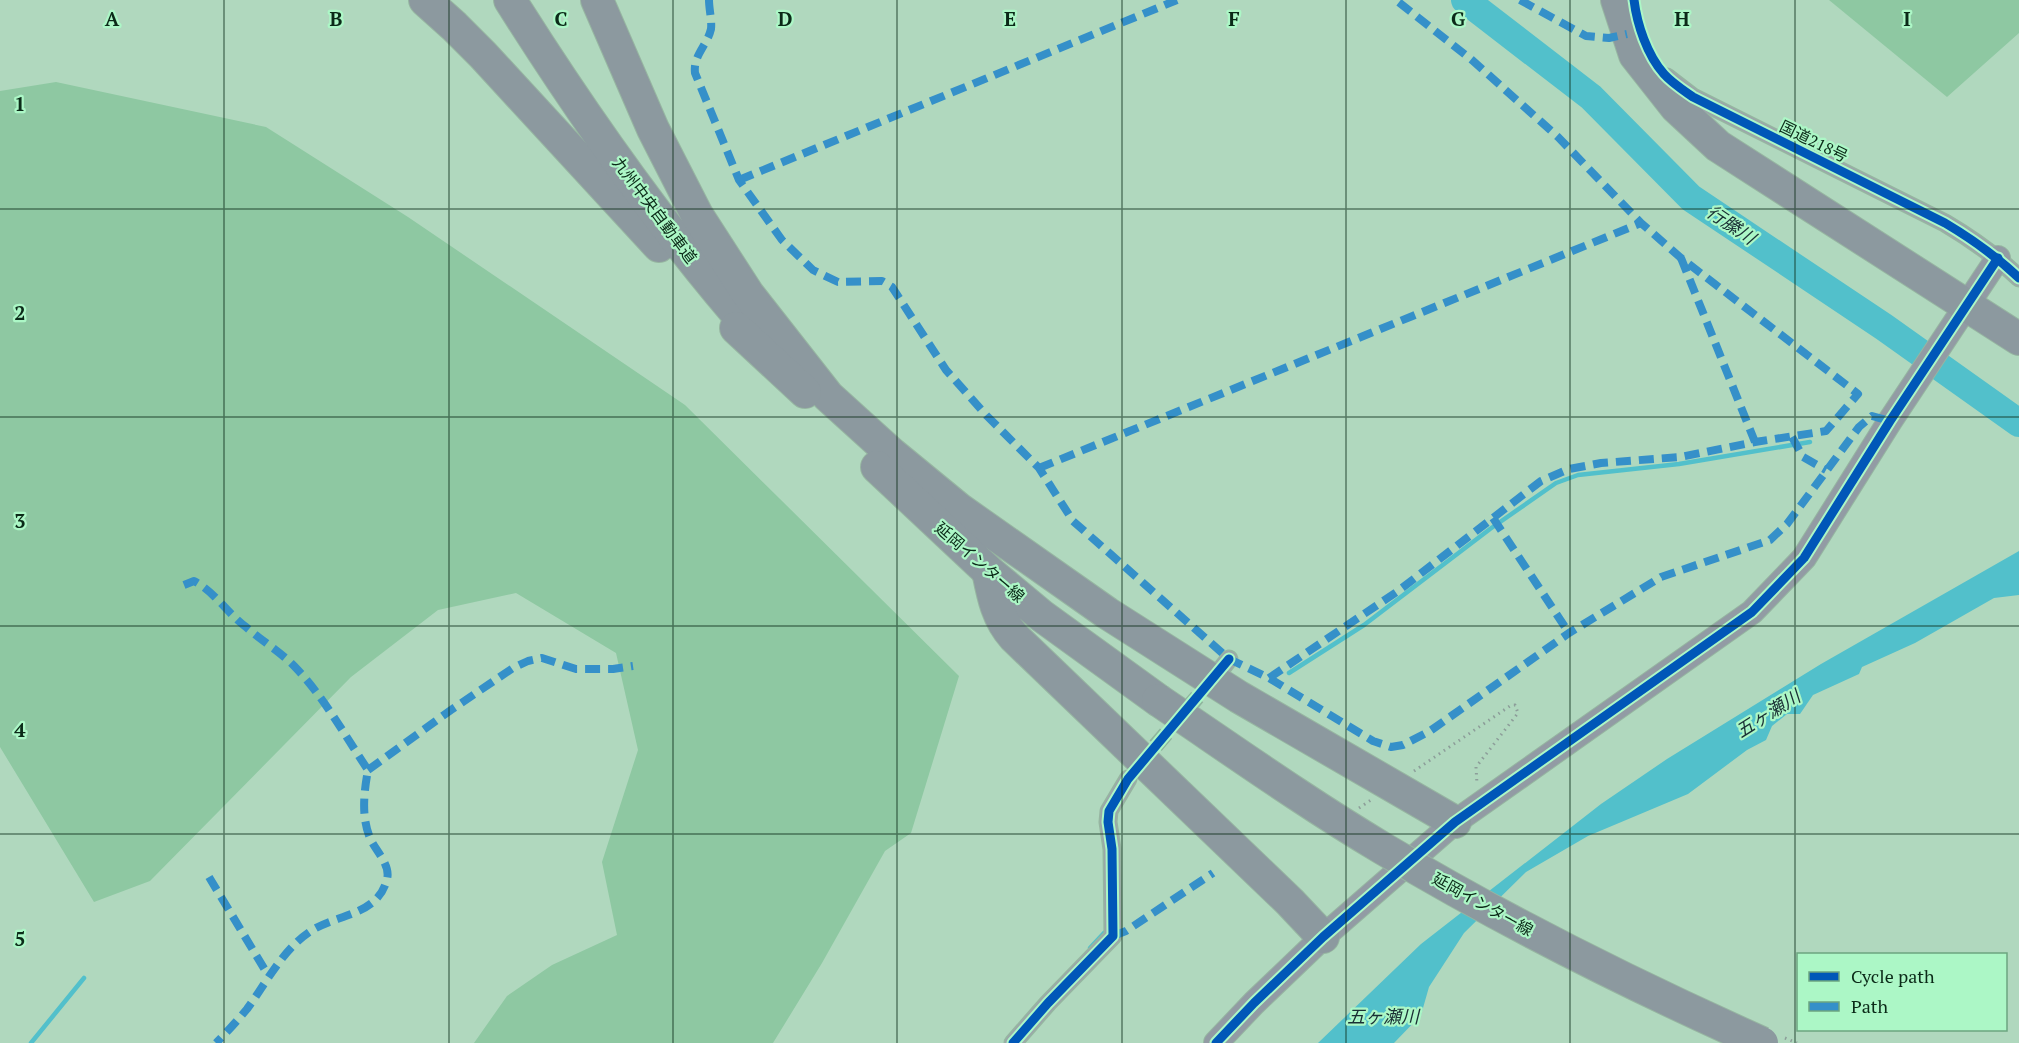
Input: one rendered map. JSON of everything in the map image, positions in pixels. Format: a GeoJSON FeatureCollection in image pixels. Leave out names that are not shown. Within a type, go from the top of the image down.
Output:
{"type":"FeatureCollection","features":[{"type":"Feature","properties":{"kind":"highway"},"geometry":{"type":"LineString","coordinates":[[425,0],[483,55],[710,300],[823,401],[959,509],[1107,614],[1239,697],[1467,813]]}},
{"type":"Feature","properties":{"kind":"highway","name":"九州中央自動車道"},"geometry":{"type":"LineString","coordinates":[[510,0],[593,126],[662,221],[737,314],[823,401]]}},
{"type":"Feature","properties":{"kind":"highway","name":"九州中央自動車道"},"geometry":{"type":"LineString","coordinates":[[529,0],[599,108],[673,210],[823,401]]}},
{"type":"Feature","properties":{"kind":"highway"},"geometry":{"type":"LineString","coordinates":[[597,0],[653,129],[697,215],[748,294],[823,401]]}},
{"type":"Feature","properties":{"kind":"highway"},"geometry":{"type":"LineString","coordinates":[[1617,0],[1635,55],[1676,107],[1718,146],[1959,315],[2019,339]]}},
{"type":"Feature","properties":{"kind":"highway","name":"延岡インター線"},"geometry":{"type":"LineString","coordinates":[[823,401],[877,467],[988,571],[1052,623],[1263,772],[1381,848],[1503,917],[1630,981],[1762,1043]]}},
{"type":"Feature","properties":{"kind":"highway","name":"延岡インター線"},"geometry":{"type":"LineString","coordinates":[[823,401],[994,564],[1158,700]]}},
{"type":"Feature","properties":{"kind":"highway"},"geometry":{"type":"LineString","coordinates":[[988,571],[998,613],[1005,627],[1014,637],[1265,878],[1323,937]]}},
{"type":"Feature","properties":{"kind":"street","name":"国道218号"},"geometry":{"type":"LineString","coordinates":[[1634,0],[1649,50],[1662,73],[1673,84],[1693,97],[1945,223],[1971,238],[1998,258],[2019,278]]}},
{"type":"Feature","properties":{"kind":"street"},"geometry":{"type":"LineString","coordinates":[[1216,1043],[1323,937],[1467,813],[1752,612],[1804,558],[1905,398],[1998,258]]}},
{"type":"Feature","properties":{"kind":"street"},"geometry":{"type":"LineString","coordinates":[[1013,1043],[1113,936],[1113,868],[1109,811],[1128,779]]}},
{"type":"Feature","properties":{"kind":"path"},"geometry":{"type":"LineString","coordinates":[[1405,777],[1509,706],[1515,705],[1518,713],[1476,767],[1467,813]]}},
{"type":"Feature","properties":{"kind":"path"},"geometry":{"type":"LineString","coordinates":[[1358,815],[1358,809],[1377,796]]}},
{"type":"Feature","properties":{"kind":"green space"},"geometry":{"type":"Polygon","coordinates":[[[1829,0],[2019,0],[2019,33],[1947,97],[1829,0]]]}},
{"type":"Feature","properties":{"kind":"green space"},"geometry":{"type":"Polygon","coordinates":[[[56,82],[266,127],[408,217],[685,405],[959,676],[911,833],[885,851],[822,963],[773,1043],[474,1043],[507,996],[552,965],[617,935],[602,862],[638,750],[616,653],[516,593],[438,610],[351,677],[150,881],[94,902],[0,747],[0,91],[56,82]]]}},
{"type":"Feature","properties":{"kind":"water","name":"五ヶ瀬川"},"geometry":{"type":"Polygon","coordinates":[[[2019,551],[2019,595],[1994,598],[1915,643],[1862,667],[1859,674],[1813,695],[1800,714],[1787,714],[1772,726],[1766,740],[1747,750],[1688,794],[1588,836],[1526,872],[1464,933],[1429,987],[1421,1015],[1394,1043],[1318,1043],[1421,944],[1601,804],[1667,759],[1821,664],[2019,551]]]}},
{"type":"Feature","properties":{"kind":"waterway","name":"行縢川"},"geometry":{"type":"LineString","coordinates":[[1465,0],[1591,97],[1691,198],[1884,327],[2019,423]]}},
{"type":"Feature","properties":{"kind":"waterway"},"geometry":{"type":"LineString","coordinates":[[1289,673],[1364,625],[1490,529],[1556,483],[1578,475],[1679,464],[1810,442]]}},
{"type":"Feature","properties":{"kind":"waterway"},"geometry":{"type":"LineString","coordinates":[[1090,948],[1104,933]]}},
{"type":"Feature","properties":{"kind":"waterway"},"geometry":{"type":"LineString","coordinates":[[31,1043],[84,978]]}},
{"type":"Feature","properties":{"kind":"tunnel"},"geometry":{"type":"LineString","coordinates":[[1140,764],[1217,674]]}},
{"type":"Feature","properties":{"kind":"marked path"},"geometry":{"type":"LineString","coordinates":[[709,0],[711,29],[696,61],[695,73],[739,180],[782,240],[813,270],[838,282],[882,281],[892,287],[946,370],[987,416],[1039,468],[1073,521],[1229,659],[1269,678],[1373,741],[1391,747],[1403,745],[1430,731],[1569,633],[1661,577],[1770,540],[1787,524],[1859,427],[1872,416],[1890,421]]}},
{"type":"Feature","properties":{"kind":"marked path"},"geometry":{"type":"LineString","coordinates":[[739,180],[1177,0]]}},
{"type":"Feature","properties":{"kind":"marked path"},"geometry":{"type":"LineString","coordinates":[[1269,678],[1398,591],[1541,481],[1569,469],[1601,463],[1680,457],[1826,431],[1858,394],[1681,258],[1641,223],[1558,137],[1472,60],[1396,0]]}},
{"type":"Feature","properties":{"kind":"marked path"},"geometry":{"type":"LineString","coordinates":[[1520,0],[1586,36],[1609,38],[1627,34]]}},
{"type":"Feature","properties":{"kind":"marked path"},"geometry":{"type":"LineString","coordinates":[[1039,468],[1641,223]]}},
{"type":"Feature","properties":{"kind":"marked path"},"geometry":{"type":"LineString","coordinates":[[1681,258],[1755,442]]}},
{"type":"Feature","properties":{"kind":"marked path"},"geometry":{"type":"LineString","coordinates":[[1792,437],[1803,457],[1826,470]]}},
{"type":"Feature","properties":{"kind":"marked path"},"geometry":{"type":"LineString","coordinates":[[1493,518],[1569,633]]}},
{"type":"Feature","properties":{"kind":"marked path"},"geometry":{"type":"LineString","coordinates":[[184,585],[194,581],[209,591],[239,621],[290,662],[325,704],[368,770],[365,821],[370,838],[385,863],[388,874],[382,891],[366,907],[321,925],[292,947],[247,1009],[216,1043]]}},
{"type":"Feature","properties":{"kind":"marked path"},"geometry":{"type":"LineString","coordinates":[[368,770],[451,710],[513,668],[528,661],[542,658],[576,669],[613,669],[633,666]]}},
{"type":"Feature","properties":{"kind":"marked path"},"geometry":{"type":"LineString","coordinates":[[1113,936],[1126,931],[1213,873]]}},
{"type":"Feature","properties":{"kind":"marked path"},"geometry":{"type":"LineString","coordinates":[[209,877],[268,975]]}},
{"type":"Feature","properties":{"kind":"cycle path"},"geometry":{"type":"LineString","coordinates":[[1634,0],[1640,29],[1653,58],[1670,80],[1693,97],[1945,223],[1984,248],[2019,278]]}},
{"type":"Feature","properties":{"kind":"cycle path"},"geometry":{"type":"LineString","coordinates":[[1216,1043],[1323,937],[1455,822],[1752,612],[1804,558],[1890,421],[1998,258]]}},
{"type":"Feature","properties":{"kind":"cycle path"},"geometry":{"type":"LineString","coordinates":[[1013,1043],[1113,936],[1109,811],[1128,779],[1229,659]]}}]}
